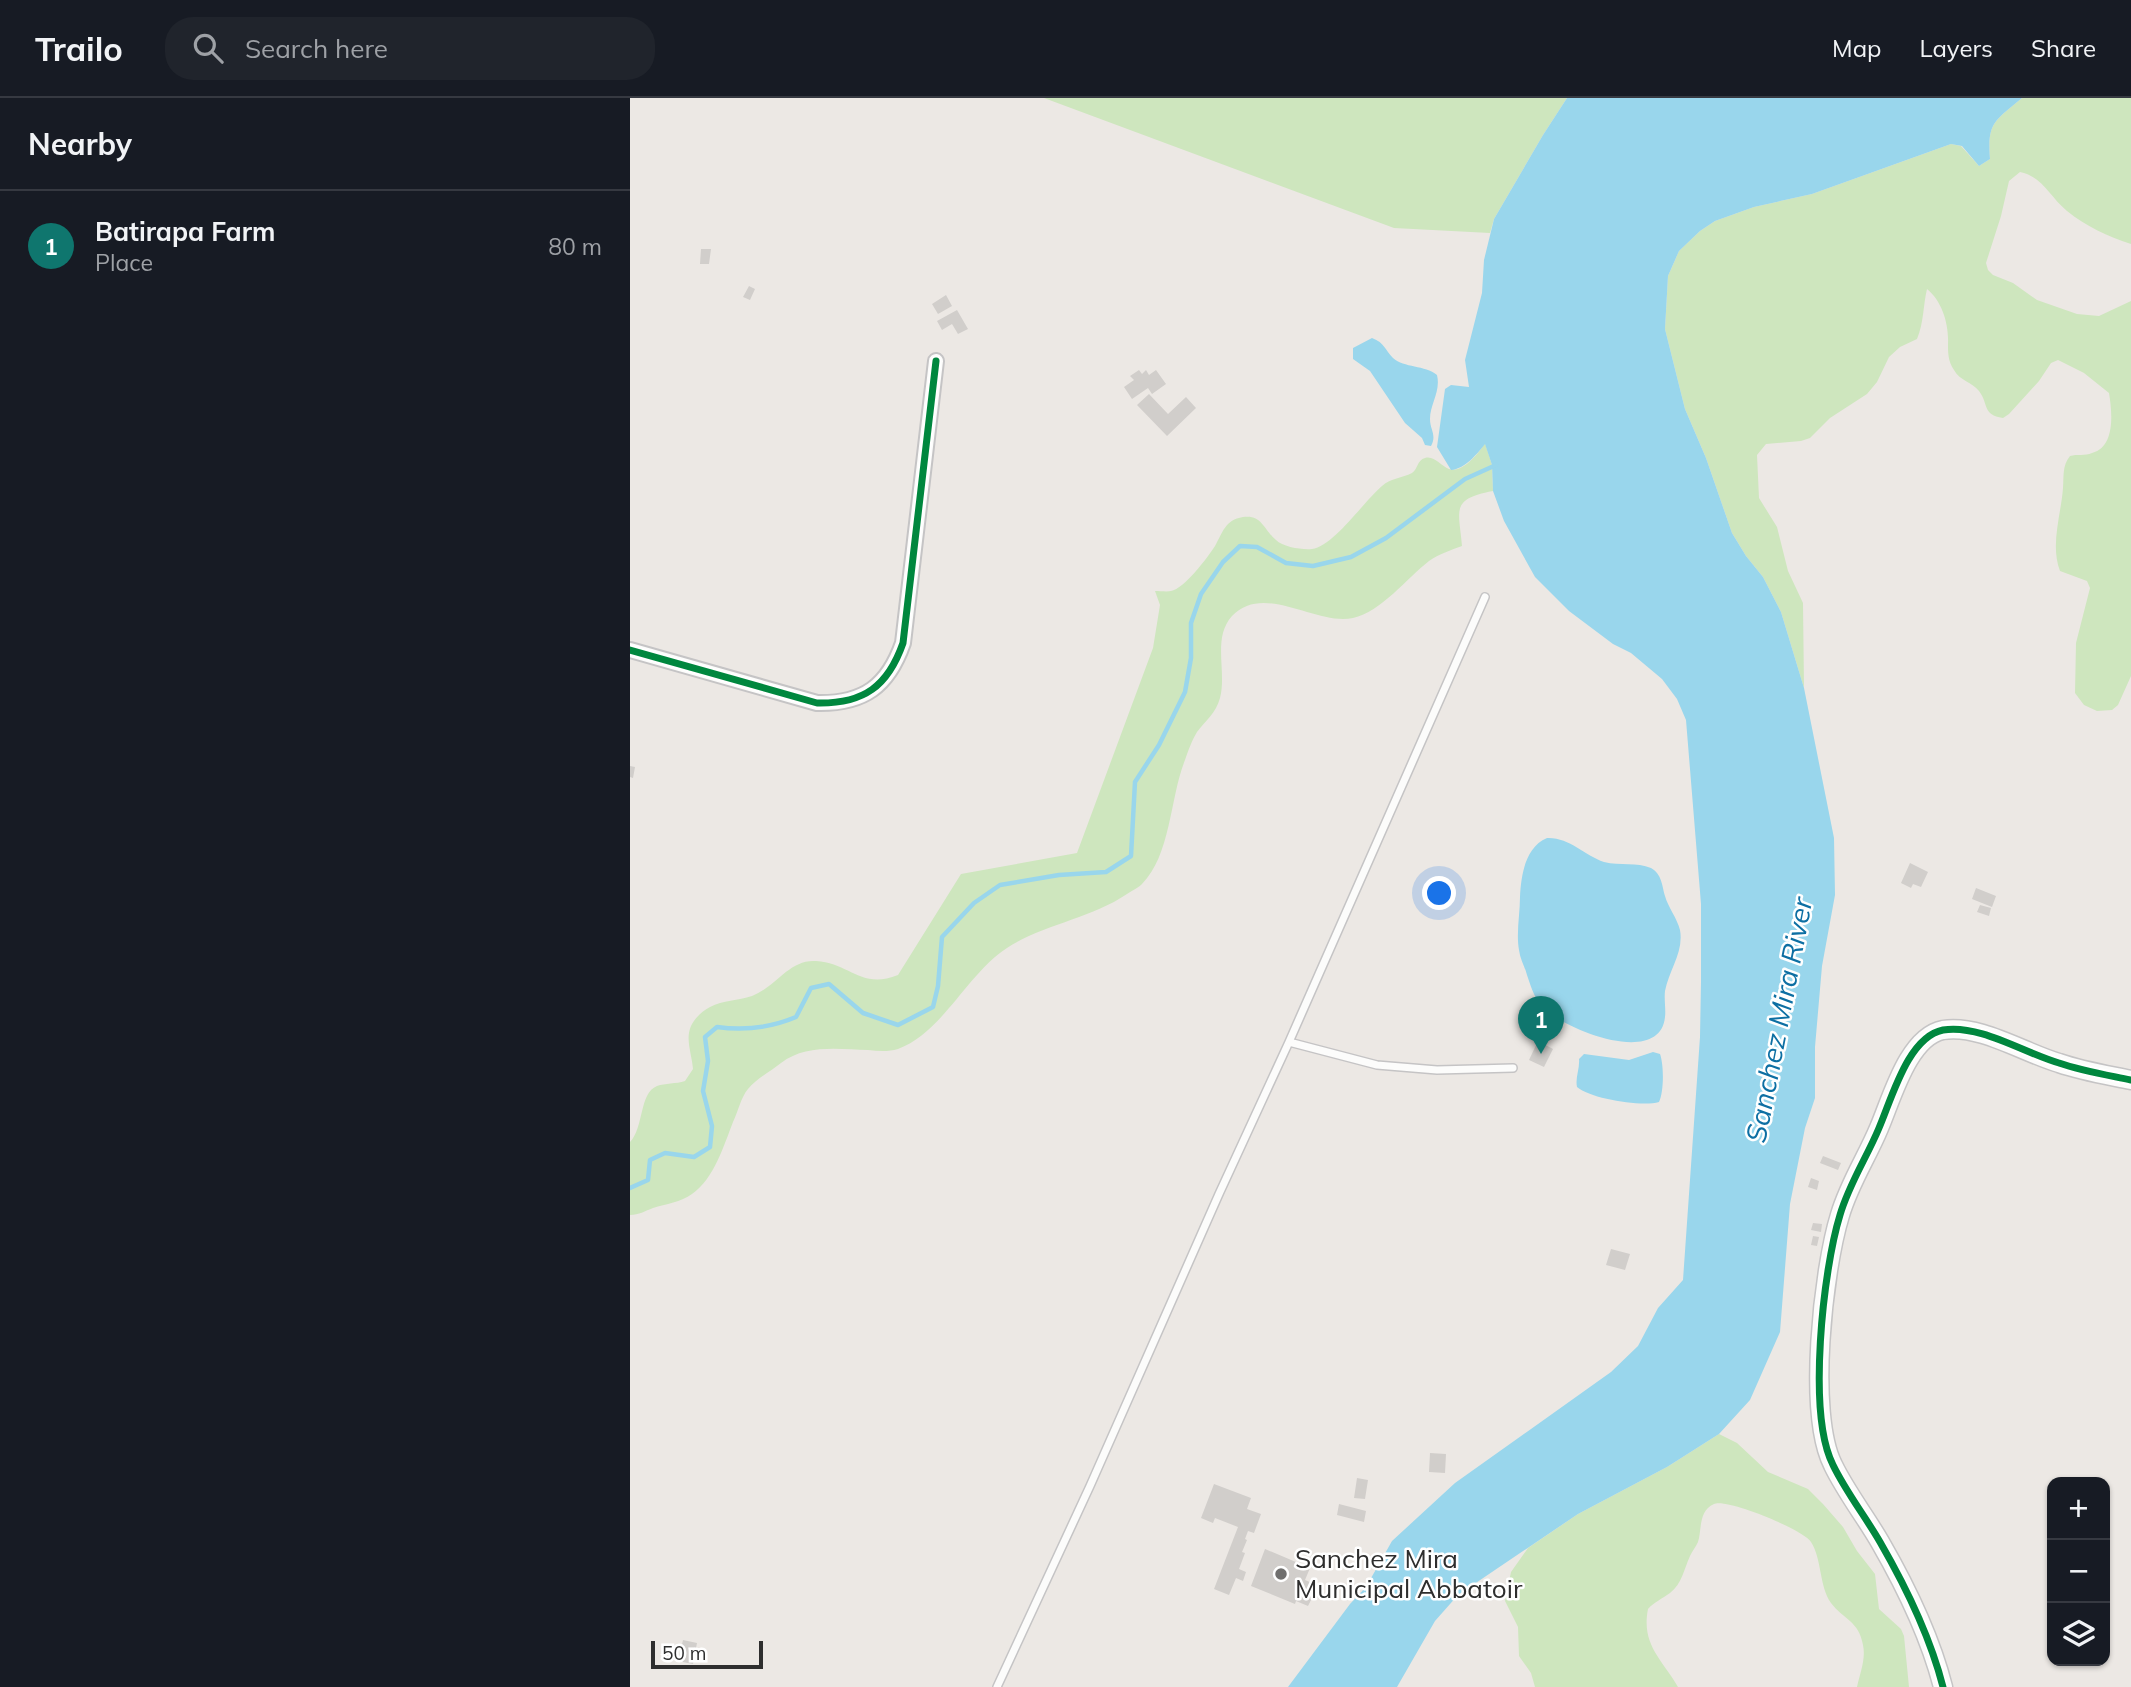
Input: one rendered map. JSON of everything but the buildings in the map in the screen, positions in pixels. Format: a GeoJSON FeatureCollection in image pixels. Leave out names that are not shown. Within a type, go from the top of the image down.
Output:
{"type":"FeatureCollection","features":[{"type":"Feature","properties":{"kind":"street"},"geometry":{"type":"LineString","coordinates":[[630,650],[817,703],[837,704],[855,699],[883,681],[895,665],[903,643],[936,361]]}},
{"type":"Feature","properties":{"kind":"street"},"geometry":{"type":"LineString","coordinates":[[1943,1687],[1927,1638],[1906,1591],[1880,1541],[1832,1463],[1825,1443],[1820,1415],[1824,1300],[1840,1215],[1900,1078],[1914,1050],[1925,1037],[1959,1028],[2058,1063],[2131,1080]]}},
{"type":"Feature","properties":{"kind":"lane"},"geometry":{"type":"LineString","coordinates":[[997,1687],[1289,1042],[1485,597]]}},
{"type":"Feature","properties":{"kind":"lane"},"geometry":{"type":"LineString","coordinates":[[1289,1042],[1377,1065],[1437,1070],[1513,1068]]}},
{"type":"Feature","properties":{"kind":"green space"},"geometry":{"type":"Polygon","coordinates":[[[1044,98],[1567,98],[1494,219],[1490,233],[1394,228],[1044,98]]]}},
{"type":"Feature","properties":{"kind":"green space"},"geometry":{"type":"Polygon","coordinates":[[[2022,98],[2131,98],[2131,244],[2082,222],[2067,211],[2035,178],[2020,172],[2009,181],[1986,263],[1993,275],[2013,283],[2037,300],[2077,314],[2099,316],[2131,301],[2131,676],[2118,705],[2112,710],[2097,711],[2084,705],[2075,693],[2076,643],[2090,588],[2087,581],[2060,571],[2056,551],[2066,464],[2070,456],[2092,453],[2105,444],[2111,428],[2109,393],[2084,373],[2058,360],[2051,363],[2039,381],[2009,414],[2003,418],[1996,417],[1989,412],[1979,391],[1959,377],[1952,367],[1943,314],[1937,300],[1927,289],[1917,339],[1900,347],[1889,357],[1877,382],[1867,394],[1830,418],[1810,438],[1766,444],[1757,455],[1759,498],[1777,527],[1788,571],[1803,603],[1804,688],[1781,612],[1763,577],[1732,533],[1706,458],[1685,409],[1665,329],[1668,276],[1679,251],[1700,231],[1715,221],[1754,207],[1812,194],[1951,144],[1961,146],[1979,166],[1990,159],[1990,137],[1995,123],[2022,98]]]}},
{"type":"Feature","properties":{"kind":"green space"},"geometry":{"type":"Polygon","coordinates":[[[1485,443],[1492,465],[1493,491],[1470,498],[1460,508],[1462,546],[1429,561],[1374,609],[1353,618],[1338,619],[1291,607],[1259,603],[1245,607],[1232,616],[1226,625],[1221,645],[1220,698],[1190,746],[1159,858],[1142,884],[1113,903],[1036,933],[1007,948],[979,972],[928,1030],[898,1049],[811,1050],[790,1057],[755,1082],[746,1092],[717,1161],[700,1188],[673,1203],[630,1215],[630,1142],[638,1128],[644,1103],[651,1090],[660,1085],[685,1081],[693,1069],[689,1031],[702,1013],[720,1003],[761,992],[790,969],[806,962],[828,963],[865,978],[885,979],[898,975],[961,874],[1077,853],[1153,648],[1160,605],[1155,591],[1171,591],[1182,585],[1207,557],[1228,524],[1243,517],[1254,518],[1279,542],[1312,549],[1321,546],[1339,532],[1382,486],[1412,473],[1422,459],[1431,458],[1454,470],[1465,466],[1485,443]]]}},
{"type":"Feature","properties":{"kind":"green space"},"geometry":{"type":"Polygon","coordinates":[[[1719,1434],[1737,1443],[1768,1472],[1808,1489],[1843,1527],[1875,1574],[1879,1609],[1901,1629],[1904,1636],[1909,1687],[1857,1687],[1864,1656],[1861,1637],[1854,1625],[1827,1596],[1811,1542],[1795,1530],[1765,1516],[1722,1503],[1714,1504],[1705,1511],[1698,1542],[1677,1585],[1648,1609],[1647,1632],[1650,1642],[1678,1687],[1535,1687],[1531,1673],[1519,1656],[1518,1627],[1505,1601],[1511,1572],[1528,1548],[1578,1514],[1667,1467],[1719,1434]]]}},
{"type":"Feature","properties":{"kind":"water","name":"Sanchez Mira River"},"geometry":{"type":"Polygon","coordinates":[[[1567,98],[2022,98],[1995,123],[1990,137],[1990,159],[1979,166],[1962,146],[1951,144],[1812,194],[1754,207],[1715,221],[1700,231],[1679,251],[1668,276],[1665,329],[1685,409],[1706,458],[1732,533],[1763,577],[1781,612],[1804,688],[1834,838],[1835,895],[1822,966],[1815,1047],[1815,1098],[1805,1128],[1790,1204],[1780,1332],[1750,1400],[1719,1434],[1667,1467],[1578,1514],[1458,1595],[1435,1621],[1397,1687],[1288,1687],[1350,1604],[1366,1587],[1392,1541],[1455,1483],[1611,1372],[1638,1346],[1658,1308],[1683,1280],[1700,1037],[1701,982],[1701,904],[1686,720],[1677,699],[1662,679],[1631,653],[1613,644],[1569,611],[1535,577],[1504,521],[1493,491],[1492,465],[1485,444],[1466,464],[1451,470],[1437,447],[1445,389],[1451,385],[1469,387],[1465,360],[1482,293],[1484,260],[1494,219],[1567,98]]]}},
{"type":"Feature","properties":{"kind":"water"},"geometry":{"type":"Polygon","coordinates":[[[1372,338],[1382,344],[1398,361],[1437,375],[1438,387],[1430,413],[1433,432],[1431,446],[1425,445],[1422,438],[1405,423],[1370,371],[1353,359],[1353,348],[1372,338]]]}},
{"type":"Feature","properties":{"kind":"water"},"geometry":{"type":"Polygon","coordinates":[[[1547,838],[1562,840],[1604,862],[1651,868],[1659,877],[1666,900],[1679,926],[1681,938],[1665,991],[1665,1017],[1659,1032],[1646,1040],[1628,1042],[1586,1032],[1550,1014],[1534,994],[1519,950],[1521,889],[1523,871],[1529,855],[1547,838]]]}},
{"type":"Feature","properties":{"kind":"water"},"geometry":{"type":"Polygon","coordinates":[[[1653,1052],[1660,1054],[1662,1065],[1663,1085],[1659,1102],[1617,1101],[1593,1095],[1577,1087],[1579,1059],[1584,1054],[1629,1060],[1653,1052]]]}},
{"type":"Feature","properties":{"kind":"waterway"},"geometry":{"type":"LineString","coordinates":[[630,1188],[648,1180],[650,1160],[665,1153],[694,1157],[710,1147],[712,1126],[703,1091],[708,1061],[705,1037],[717,1027],[757,1028],[786,1021],[796,1017],[811,988],[829,984],[863,1013],[898,1025],[933,1007],[938,986],[942,937],[974,903],[1000,885],[1059,875],[1106,872],[1131,856],[1135,782],[1159,745],[1185,692],[1191,658],[1191,623],[1201,594],[1223,562],[1240,546],[1257,547],[1286,563],[1313,566],[1351,557],[1386,538],[1465,479],[1496,465]]}},
{"type":"Feature","properties":{"kind":"cycle path"},"geometry":{"type":"LineString","coordinates":[[630,650],[817,703],[861,696],[882,681],[890,671],[903,643],[936,361]]}},
{"type":"Feature","properties":{"kind":"cycle path"},"geometry":{"type":"LineString","coordinates":[[1943,1687],[1931,1649],[1908,1594],[1880,1542],[1838,1475],[1825,1442],[1819,1378],[1820,1342],[1828,1270],[1840,1215],[1903,1070],[1920,1044],[1931,1035],[1943,1030],[1972,1031],[2068,1066],[2131,1080]]}},
{"type":"Feature","properties":{"kind":"place","name":"Batirapa Farm"},"geometry":{"type":"Point","coordinates":[1541,1054]}},
{"type":"Feature","properties":{"kind":"place","name":"Sanchez Mira Municipal Abbatoir"},"geometry":{"type":"Point","coordinates":[1281,1574]}}]}
